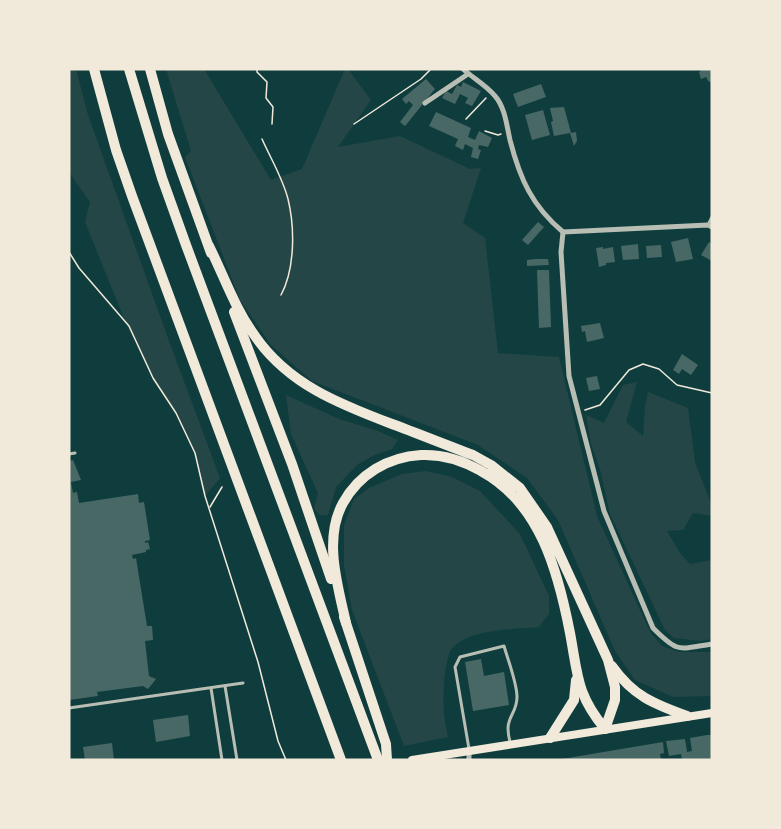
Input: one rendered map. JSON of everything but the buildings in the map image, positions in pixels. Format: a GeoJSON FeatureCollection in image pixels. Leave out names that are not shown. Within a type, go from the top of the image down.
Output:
{"type":"FeatureCollection","features":[{"type":"Feature","properties":{"kind":"highway"},"geometry":{"type":"LineString","coordinates":[[94,69],[116,150],[132,196],[340,756]]}},
{"type":"Feature","properties":{"kind":"highway"},"geometry":{"type":"LineString","coordinates":[[129,69],[178,223],[378,760]]}},
{"type":"Feature","properties":{"kind":"highway"},"geometry":{"type":"LineString","coordinates":[[150,69],[168,134],[292,464],[386,744],[387,760]]}},
{"type":"Feature","properties":{"kind":"highway"},"geometry":{"type":"LineString","coordinates":[[209,246],[237,307],[255,336],[279,366],[295,379],[345,406],[473,456],[491,465],[520,488],[547,527],[608,660],[623,682],[654,704],[687,716]]}},
{"type":"Feature","properties":{"kind":"highway"},"geometry":{"type":"LineString","coordinates":[[346,623],[334,566],[337,516],[361,479],[385,464],[399,458],[417,455],[446,457],[465,462],[495,478],[521,504],[537,527],[547,548],[561,591],[576,677],[574,700],[550,738]]}},
{"type":"Feature","properties":{"kind":"highway"},"geometry":{"type":"LineString","coordinates":[[605,729],[615,700],[615,687],[608,660]]}},
{"type":"Feature","properties":{"kind":"highway"},"geometry":{"type":"LineString","coordinates":[[576,677],[590,710],[605,729]]}},
{"type":"Feature","properties":{"kind":"main road"},"geometry":{"type":"LineString","coordinates":[[412,760],[712,713]]}},
{"type":"Feature","properties":{"kind":"street"},"geometry":{"type":"LineString","coordinates":[[425,103],[466,71],[496,97],[502,110],[516,164],[529,192],[545,217],[563,232],[710,226]]}},
{"type":"Feature","properties":{"kind":"street"},"geometry":{"type":"LineString","coordinates":[[563,232],[561,252],[569,376],[604,512],[653,628],[667,642],[681,650],[712,644]]}},
{"type":"Feature","properties":{"kind":"street"},"geometry":{"type":"LineString","coordinates":[[469,750],[469,760]]}},
{"type":"Feature","properties":{"kind":"lane"},"geometry":{"type":"LineString","coordinates":[[710,226],[712,217]]}},
{"type":"Feature","properties":{"kind":"lane"},"geometry":{"type":"LineString","coordinates":[[69,454],[75,453]]}},
{"type":"Feature","properties":{"kind":"lane"},"geometry":{"type":"LineString","coordinates":[[469,750],[455,667],[460,657],[504,646],[517,696],[507,730],[511,744]]}},
{"type":"Feature","properties":{"kind":"lane"},"geometry":{"type":"LineString","coordinates":[[69,708],[243,683]]}},
{"type":"Feature","properties":{"kind":"lane"},"geometry":{"type":"LineString","coordinates":[[225,686],[237,760]]}},
{"type":"Feature","properties":{"kind":"lane"},"geometry":{"type":"LineString","coordinates":[[211,688],[222,760]]}},
{"type":"Feature","properties":{"kind":"path"},"geometry":{"type":"LineString","coordinates":[[257,69],[257,72],[267,82],[266,98],[273,107],[272,124]]}},
{"type":"Feature","properties":{"kind":"path"},"geometry":{"type":"LineString","coordinates":[[354,124],[421,79],[431,69]]}},
{"type":"Feature","properties":{"kind":"path"},"geometry":{"type":"LineString","coordinates":[[466,119],[491,93]]}},
{"type":"Feature","properties":{"kind":"path"},"geometry":{"type":"LineString","coordinates":[[485,130],[498,135],[507,129]]}},
{"type":"Feature","properties":{"kind":"path"},"geometry":{"type":"LineString","coordinates":[[262,140],[288,199],[290,213],[291,258],[285,288],[281,295]]}},
{"type":"Feature","properties":{"kind":"path"},"geometry":{"type":"LineString","coordinates":[[69,252],[79,268],[129,326],[153,378],[176,413],[195,453],[210,509],[258,662],[278,741],[286,760]]}},
{"type":"Feature","properties":{"kind":"path"},"geometry":{"type":"LineString","coordinates":[[578,412],[600,405],[629,370],[643,364],[659,369],[677,385],[712,393]]}},
{"type":"Feature","properties":{"kind":"path"},"geometry":{"type":"LineString","coordinates":[[210,509],[222,488]]}},
{"type":"Feature","properties":{"kind":"shaded area"},"geometry":{"type":"Polygon","coordinates":[[[69,69],[76,69],[88,115],[220,478],[205,496],[195,453],[176,413],[153,378],[126,323],[85,222],[90,202],[69,172],[69,69]]]}},
{"type":"Feature","properties":{"kind":"shaded area"},"geometry":{"type":"Polygon","coordinates":[[[166,69],[204,69],[271,180],[302,169],[345,69],[348,69],[371,100],[338,147],[400,136],[470,169],[481,168],[463,223],[485,238],[498,353],[559,357],[597,516],[650,632],[662,646],[679,652],[712,652],[712,696],[673,697],[635,680],[615,651],[558,520],[527,478],[478,445],[312,381],[271,345],[240,300],[185,157],[191,151],[166,69]]]}},
{"type":"Feature","properties":{"kind":"shaded area"},"geometry":{"type":"Polygon","coordinates":[[[637,382],[626,422],[643,436],[648,392],[688,408],[695,462],[712,506],[712,516],[693,513],[683,530],[667,531],[680,553],[690,564],[712,560],[712,639],[701,641],[674,638],[665,630],[610,514],[600,469],[591,444],[586,415],[604,423],[623,385],[637,382]]]}},
{"type":"Feature","properties":{"kind":"shaded area"},"geometry":{"type":"Polygon","coordinates":[[[286,395],[339,419],[398,440],[392,449],[358,464],[336,487],[328,515],[320,515],[314,509],[318,493],[291,434],[286,395]]]}},
{"type":"Feature","properties":{"kind":"shaded area"},"geometry":{"type":"Polygon","coordinates":[[[426,471],[452,477],[480,491],[520,534],[549,596],[549,614],[539,627],[489,632],[476,635],[455,646],[448,657],[444,682],[444,710],[448,737],[404,746],[352,610],[344,565],[344,525],[354,499],[369,488],[402,474],[426,471]]]}}]}
